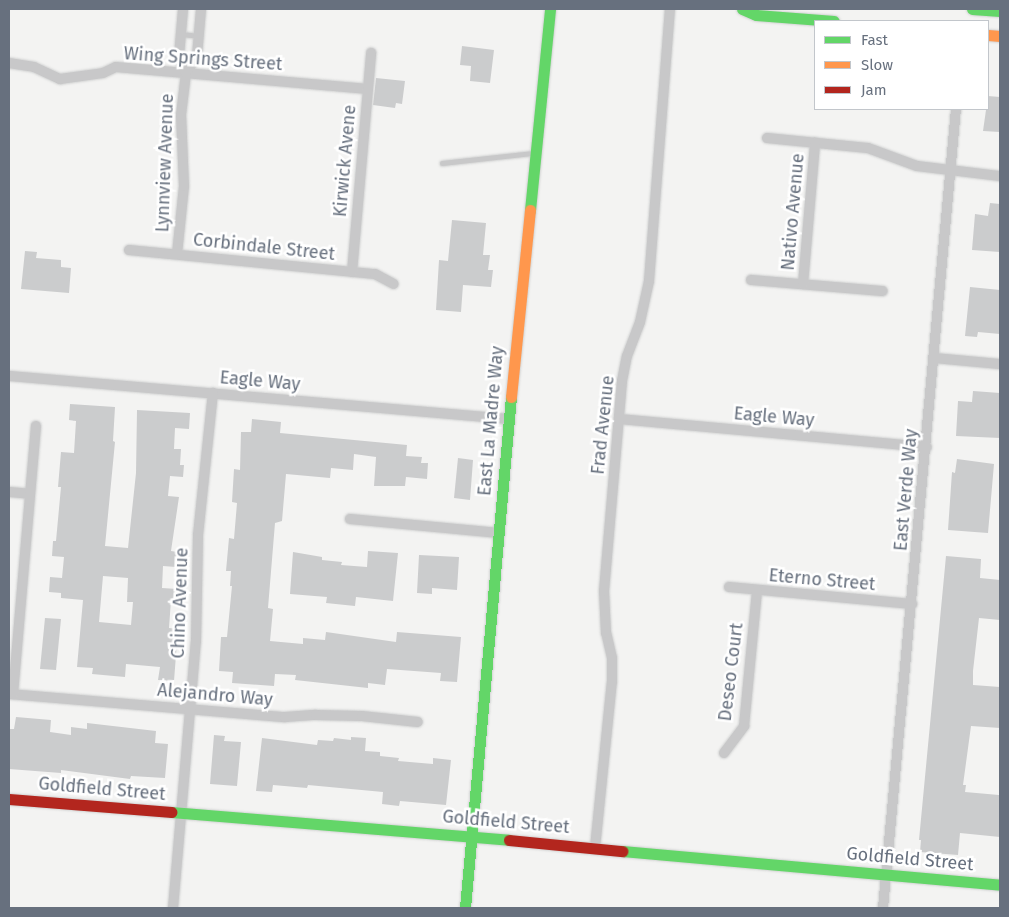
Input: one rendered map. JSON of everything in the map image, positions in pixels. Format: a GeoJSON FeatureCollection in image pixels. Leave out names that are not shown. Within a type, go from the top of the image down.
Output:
{"type":"FeatureCollection","features":[{"type":"Feature","properties":{"kind":"street","name":"Lynnview Avenue"},"geometry":{"type":"LineString","coordinates":[[183,9],[179,56],[186,73]]}},
{"type":"Feature","properties":{"kind":"street","name":"Lynnview Avenue"},"geometry":{"type":"LineString","coordinates":[[177,254],[184,186],[181,115],[186,73],[197,56],[201,9]]}},
{"type":"Feature","properties":{"kind":"street","name":"East La Madre Way"},"geometry":{"type":"LineString","coordinates":[[465,908],[508,419],[550,9]]}},
{"type":"Feature","properties":{"kind":"street","name":"Frad Avenue"},"geometry":{"type":"LineString","coordinates":[[595,848],[612,682],[612,658],[606,633],[604,590],[622,381],[627,356],[640,322],[649,281],[670,9]]}},
{"type":"Feature","properties":{"kind":"street"},"geometry":{"type":"LineString","coordinates":[[742,9],[756,14],[823,20]]}},
{"type":"Feature","properties":{"kind":"street"},"geometry":{"type":"LineString","coordinates":[[972,9],[1000,11]]}},
{"type":"Feature","properties":{"kind":"street","name":"Kirwick Avene"},"geometry":{"type":"LineString","coordinates":[[352,272],[371,53]]}},
{"type":"Feature","properties":{"kind":"street","name":"Wing Springs Street"},"geometry":{"type":"LineString","coordinates":[[9,63],[34,67],[60,79],[103,73],[116,67],[368,89]]}},
{"type":"Feature","properties":{"kind":"street","name":"East Verde Way"},"geometry":{"type":"LineString","coordinates":[[883,908],[927,447],[956,110]]}},
{"type":"Feature","properties":{"kind":"street"},"geometry":{"type":"LineString","coordinates":[[767,138],[868,148],[917,166],[951,172],[1000,176]]}},
{"type":"Feature","properties":{"kind":"street","name":"Nativo Avenue"},"geometry":{"type":"LineString","coordinates":[[802,284],[815,143]]}},
{"type":"Feature","properties":{"kind":"street","name":"Corbindale Street"},"geometry":{"type":"LineString","coordinates":[[129,250],[375,274],[394,284]]}},
{"type":"Feature","properties":{"kind":"street"},"geometry":{"type":"LineString","coordinates":[[751,280],[884,292]]}},
{"type":"Feature","properties":{"kind":"street"},"geometry":{"type":"LineString","coordinates":[[934,358],[1000,364]]}},
{"type":"Feature","properties":{"kind":"street","name":"Eagle Way"},"geometry":{"type":"LineString","coordinates":[[9,376],[508,419]]}},
{"type":"Feature","properties":{"kind":"street","name":"Chino Avenue"},"geometry":{"type":"LineString","coordinates":[[173,908],[196,641],[198,535],[213,393]]}},
{"type":"Feature","properties":{"kind":"street","name":"Eagle Way"},"geometry":{"type":"LineString","coordinates":[[619,419],[927,447]]}},
{"type":"Feature","properties":{"kind":"street"},"geometry":{"type":"LineString","coordinates":[[11,694],[36,426]]}},
{"type":"Feature","properties":{"kind":"street"},"geometry":{"type":"LineString","coordinates":[[9,492],[30,494]]}},
{"type":"Feature","properties":{"kind":"street"},"geometry":{"type":"LineString","coordinates":[[350,519],[498,533]]}},
{"type":"Feature","properties":{"kind":"street","name":"Eterno Street"},"geometry":{"type":"LineString","coordinates":[[729,587],[912,604]]}},
{"type":"Feature","properties":{"kind":"street","name":"Deseo Court"},"geometry":{"type":"LineString","coordinates":[[724,753],[744,726],[757,591]]}},
{"type":"Feature","properties":{"kind":"street","name":"Alejandro Way"},"geometry":{"type":"LineString","coordinates":[[11,694],[285,717],[316,715],[362,716],[418,722]]}},
{"type":"Feature","properties":{"kind":"street","name":"Goldfield Street"},"geometry":{"type":"LineString","coordinates":[[9,799],[472,837],[1000,885]]}},
{"type":"Feature","properties":{"kind":"lane"},"geometry":{"type":"LineString","coordinates":[[180,34],[199,36]]}},
{"type":"Feature","properties":{"kind":"lane"},"geometry":{"type":"LineString","coordinates":[[442,163],[536,153]]}},
{"type":"Feature","properties":{"kind":"building"},"geometry":{"type":"Polygon","coordinates":[[[462,46],[494,50],[490,83],[470,81],[471,66],[460,65],[462,46]]]}},
{"type":"Feature","properties":{"kind":"building"},"geometry":{"type":"Polygon","coordinates":[[[376,78],[405,81],[402,104],[396,103],[395,108],[373,105],[376,78]]]}},
{"type":"Feature","properties":{"kind":"building"},"geometry":{"type":"Polygon","coordinates":[[[989,96],[1000,97],[1000,132],[983,131],[986,110],[989,110],[989,96]]]}},
{"type":"Feature","properties":{"kind":"building"},"geometry":{"type":"Polygon","coordinates":[[[990,203],[1000,204],[1000,252],[972,250],[975,214],[988,216],[990,203]]]}},
{"type":"Feature","properties":{"kind":"building"},"geometry":{"type":"Polygon","coordinates":[[[452,220],[486,223],[483,255],[490,255],[488,270],[493,270],[491,287],[463,285],[461,312],[436,310],[439,260],[448,261],[452,220]]]}},
{"type":"Feature","properties":{"kind":"building"},"geometry":{"type":"Polygon","coordinates":[[[25,251],[37,252],[36,258],[61,260],[61,267],[71,268],[69,293],[21,289],[25,251]]]}},
{"type":"Feature","properties":{"kind":"building"},"geometry":{"type":"Polygon","coordinates":[[[970,287],[1000,290],[1000,334],[978,332],[977,337],[965,336],[970,287]]]}},
{"type":"Feature","properties":{"kind":"building"},"geometry":{"type":"Polygon","coordinates":[[[973,391],[1000,393],[1000,438],[956,436],[958,401],[972,402],[973,391]]]}},
{"type":"Feature","properties":{"kind":"building"},"geometry":{"type":"Polygon","coordinates":[[[70,404],[115,407],[113,441],[115,442],[105,546],[128,548],[136,473],[137,410],[190,413],[189,429],[175,428],[174,449],[181,449],[180,465],[184,465],[183,477],[170,476],[168,496],[179,497],[171,551],[177,552],[176,567],[163,566],[162,588],[177,589],[176,601],[171,600],[169,628],[178,629],[174,681],[158,680],[160,667],[126,664],[125,677],[92,674],[93,668],[77,667],[83,600],[61,598],[61,593],[49,592],[50,577],[62,578],[64,557],[52,556],[53,541],[56,541],[61,487],[58,487],[61,452],[74,453],[76,421],[69,420],[70,404]],[[103,576],[99,622],[131,625],[133,602],[127,602],[128,578],[103,576]]]}},
{"type":"Feature","properties":{"kind":"building"},"geometry":{"type":"Polygon","coordinates":[[[252,419],[281,422],[280,433],[407,445],[406,456],[422,457],[421,463],[428,463],[427,479],[406,477],[405,486],[374,486],[376,457],[354,454],[353,470],[331,468],[330,478],[286,474],[282,521],[275,523],[268,608],[273,609],[270,641],[303,644],[303,638],[325,640],[326,632],[396,642],[397,632],[461,637],[457,682],[440,681],[441,673],[387,669],[385,685],[368,683],[368,688],[295,680],[296,675],[275,674],[274,686],[232,683],[233,672],[219,671],[221,637],[227,637],[232,586],[230,586],[231,571],[226,571],[229,538],[234,539],[237,503],[232,502],[234,469],[240,470],[241,432],[251,432],[252,419]]]}},
{"type":"Feature","properties":{"kind":"building"},"geometry":{"type":"Polygon","coordinates":[[[458,458],[473,460],[470,500],[454,498],[458,458]]]}},
{"type":"Feature","properties":{"kind":"building"},"geometry":{"type":"Polygon","coordinates":[[[957,459],[994,464],[988,533],[948,530],[952,472],[955,473],[957,459]]]}},
{"type":"Feature","properties":{"kind":"building"},"geometry":{"type":"Polygon","coordinates":[[[368,551],[398,553],[393,601],[356,597],[355,606],[326,603],[327,597],[290,594],[293,552],[322,557],[322,560],[342,562],[341,565],[367,567],[368,551]]]}},
{"type":"Feature","properties":{"kind":"building"},"geometry":{"type":"Polygon","coordinates":[[[419,555],[459,557],[457,590],[432,588],[432,594],[417,593],[419,555]]]}},
{"type":"Feature","properties":{"kind":"building"},"geometry":{"type":"Polygon","coordinates":[[[946,556],[981,559],[980,578],[1000,580],[1000,620],[979,618],[973,685],[1000,687],[1000,728],[971,726],[963,785],[966,785],[965,792],[999,795],[1000,837],[960,833],[958,855],[920,852],[921,840],[919,840],[946,556]]]}},
{"type":"Feature","properties":{"kind":"building"},"geometry":{"type":"Polygon","coordinates":[[[45,618],[61,619],[56,670],[40,669],[45,618]]]}},
{"type":"Feature","properties":{"kind":"building"},"geometry":{"type":"Polygon","coordinates":[[[16,717],[51,720],[50,732],[71,735],[71,727],[87,729],[87,723],[156,731],[155,743],[168,744],[165,778],[131,776],[130,779],[61,770],[61,773],[9,769],[9,729],[14,729],[16,717]]]}},
{"type":"Feature","properties":{"kind":"building"},"geometry":{"type":"Polygon","coordinates":[[[214,735],[225,736],[224,741],[241,742],[237,786],[210,784],[214,735]]]}},
{"type":"Feature","properties":{"kind":"building"},"geometry":{"type":"Polygon","coordinates":[[[351,737],[366,738],[365,751],[380,752],[380,756],[399,758],[398,761],[433,764],[433,758],[451,760],[446,805],[400,801],[399,806],[382,804],[383,792],[308,785],[307,788],[273,785],[272,792],[256,791],[262,738],[317,745],[318,740],[333,741],[334,738],[351,740],[351,737]]]}},
{"type":"Feature","properties":{"kind":"traffic: fast"},"geometry":{"type":"LineString","coordinates":[[530,210],[550,9]]}},
{"type":"Feature","properties":{"kind":"traffic: fast"},"geometry":{"type":"LineString","coordinates":[[742,9],[756,15],[821,20]]}},
{"type":"Feature","properties":{"kind":"traffic: fast"},"geometry":{"type":"LineString","coordinates":[[972,9],[1000,11]]}},
{"type":"Feature","properties":{"kind":"traffic: fast"},"geometry":{"type":"LineString","coordinates":[[465,908],[511,397]]}},
{"type":"Feature","properties":{"kind":"traffic: fast"},"geometry":{"type":"LineString","coordinates":[[171,812],[509,840]]}},
{"type":"Feature","properties":{"kind":"traffic: fast"},"geometry":{"type":"LineString","coordinates":[[622,851],[1000,885]]}},
{"type":"Feature","properties":{"kind":"traffic: slow"},"geometry":{"type":"LineString","coordinates":[[989,35],[1000,36]]}},
{"type":"Feature","properties":{"kind":"traffic: slow"},"geometry":{"type":"LineString","coordinates":[[511,397],[530,210]]}},
{"type":"Feature","properties":{"kind":"traffic: jam"},"geometry":{"type":"LineString","coordinates":[[9,799],[171,812]]}},
{"type":"Feature","properties":{"kind":"traffic: jam"},"geometry":{"type":"LineString","coordinates":[[509,840],[622,851]]}}]}
